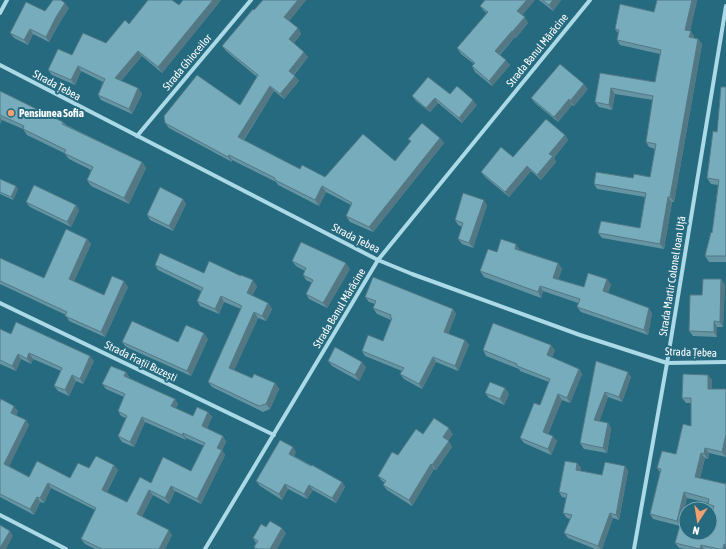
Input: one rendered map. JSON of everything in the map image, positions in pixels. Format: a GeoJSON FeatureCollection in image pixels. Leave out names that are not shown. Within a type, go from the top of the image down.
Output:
{"type":"FeatureCollection","features":[{"type":"Feature","properties":{"kind":"street"},"geometry":{"type":"LineString","coordinates":[[0,13],[7,0]]}},
{"type":"Feature","properties":{"kind":"street","name":"Strada Ghioceilor"},"geometry":{"type":"LineString","coordinates":[[137,136],[251,0]]}},
{"type":"Feature","properties":{"kind":"street","name":"Strada Banul Mărăcine"},"geometry":{"type":"LineString","coordinates":[[205,549],[378,260],[590,0]]}},
{"type":"Feature","properties":{"kind":"street","name":"Strada Martir Colonel Ioan Uță"},"geometry":{"type":"LineString","coordinates":[[634,549],[667,363],[726,6]]}},
{"type":"Feature","properties":{"kind":"street","name":"Strada Țebea"},"geometry":{"type":"LineString","coordinates":[[0,65],[378,260],[412,274],[580,335],[667,363],[726,362]]}},
{"type":"Feature","properties":{"kind":"street","name":"Strada Frații Buzești"},"geometry":{"type":"LineString","coordinates":[[0,303],[274,435]]}},
{"type":"Feature","properties":{"kind":"street"},"geometry":{"type":"LineString","coordinates":[[0,515],[66,549]]}},
{"type":"Feature","properties":{"kind":"building"},"geometry":{"type":"Polygon","coordinates":[[[53,0],[61,0],[65,3],[46,37],[30,29],[24,40],[10,33],[26,2],[45,11],[53,0]]]}},
{"type":"Feature","properties":{"kind":"building"},"geometry":{"type":"Polygon","coordinates":[[[148,0],[172,0],[179,5],[183,0],[213,0],[158,67],[138,51],[115,78],[138,88],[129,109],[98,95],[105,79],[78,66],[71,80],[48,70],[58,49],[72,55],[83,33],[106,43],[125,20],[129,24],[148,0]]]}},
{"type":"Feature","properties":{"kind":"building"},"geometry":{"type":"Polygon","coordinates":[[[263,0],[298,0],[284,17],[298,28],[289,39],[304,52],[289,71],[295,76],[280,94],[270,86],[238,137],[300,169],[302,165],[325,177],[363,134],[395,161],[411,141],[408,139],[422,123],[440,138],[369,227],[346,216],[352,203],[322,186],[315,200],[229,155],[228,157],[165,123],[164,116],[197,75],[240,105],[258,75],[222,46],[253,9],[254,10],[263,0]]]}},
{"type":"Feature","properties":{"kind":"building"},"geometry":{"type":"Polygon","coordinates":[[[485,0],[527,0],[517,11],[525,17],[495,51],[506,60],[489,81],[472,66],[475,63],[457,48],[488,12],[480,6],[485,0]]]}},
{"type":"Feature","properties":{"kind":"building"},"geometry":{"type":"Polygon","coordinates":[[[542,0],[553,0],[549,5],[542,0]]]}},
{"type":"Feature","properties":{"kind":"building"},"geometry":{"type":"Polygon","coordinates":[[[657,0],[692,0],[685,30],[691,31],[689,37],[698,39],[670,197],[668,197],[660,244],[598,233],[601,221],[640,228],[646,193],[594,184],[596,172],[633,178],[634,174],[650,177],[656,144],[646,142],[653,96],[611,88],[609,105],[595,102],[600,73],[655,82],[661,50],[617,40],[619,30],[615,29],[620,4],[654,12],[657,0]]]}},
{"type":"Feature","properties":{"kind":"building"},"geometry":{"type":"Polygon","coordinates":[[[560,64],[584,84],[554,117],[531,98],[560,64]]]}},
{"type":"Feature","properties":{"kind":"building"},"geometry":{"type":"Polygon","coordinates":[[[428,77],[450,94],[457,86],[473,100],[459,118],[435,98],[426,108],[412,96],[428,77]]]}},
{"type":"Feature","properties":{"kind":"building"},"geometry":{"type":"Polygon","coordinates":[[[721,87],[726,87],[726,256],[705,256],[711,232],[712,233],[719,180],[707,178],[713,131],[717,132],[721,87]]]}},
{"type":"Feature","properties":{"kind":"building"},"geometry":{"type":"Polygon","coordinates":[[[0,91],[63,122],[62,124],[142,162],[124,198],[87,180],[93,167],[64,153],[66,150],[23,129],[24,126],[0,115],[0,91]]]}},
{"type":"Feature","properties":{"kind":"building"},"geometry":{"type":"Polygon","coordinates":[[[546,119],[565,135],[549,154],[553,156],[537,175],[527,166],[505,192],[481,172],[501,147],[513,157],[546,119]]]}},
{"type":"Feature","properties":{"kind":"building"},"geometry":{"type":"Polygon","coordinates":[[[0,179],[16,186],[11,197],[0,192],[0,179]]]}},
{"type":"Feature","properties":{"kind":"building"},"geometry":{"type":"Polygon","coordinates":[[[34,185],[76,205],[67,222],[26,202],[34,185]]]}},
{"type":"Feature","properties":{"kind":"building"},"geometry":{"type":"Polygon","coordinates":[[[160,187],[183,199],[169,226],[147,215],[160,187]]]}},
{"type":"Feature","properties":{"kind":"building"},"geometry":{"type":"Polygon","coordinates":[[[463,193],[484,200],[469,243],[458,239],[463,223],[455,220],[463,193]]]}},
{"type":"Feature","properties":{"kind":"building"},"geometry":{"type":"Polygon","coordinates":[[[66,229],[87,239],[69,279],[104,295],[112,276],[124,281],[101,332],[65,316],[67,312],[0,281],[0,258],[44,278],[66,229]]]}},
{"type":"Feature","properties":{"kind":"building"},"geometry":{"type":"Polygon","coordinates":[[[501,239],[516,244],[515,249],[558,263],[553,278],[584,287],[588,273],[607,279],[603,291],[649,308],[644,330],[577,307],[580,299],[540,286],[538,292],[480,271],[488,249],[497,252],[501,239]]]}},
{"type":"Feature","properties":{"kind":"building"},"geometry":{"type":"Polygon","coordinates":[[[301,242],[346,263],[323,303],[306,294],[313,280],[303,275],[306,268],[292,261],[301,242]]]}},
{"type":"Feature","properties":{"kind":"building"},"geometry":{"type":"Polygon","coordinates":[[[160,253],[204,273],[209,261],[253,280],[247,293],[268,303],[262,316],[254,312],[229,368],[252,378],[254,374],[275,383],[266,404],[259,406],[208,382],[242,306],[221,296],[215,309],[197,301],[203,288],[155,265],[160,253]]]}},
{"type":"Feature","properties":{"kind":"building"},"geometry":{"type":"Polygon","coordinates":[[[373,277],[453,309],[444,332],[465,340],[455,366],[433,357],[419,384],[400,374],[404,368],[362,351],[368,335],[383,341],[392,318],[390,317],[391,315],[373,308],[376,301],[365,297],[373,277]]]}},
{"type":"Feature","properties":{"kind":"building"},"geometry":{"type":"Polygon","coordinates":[[[703,279],[721,279],[720,322],[714,321],[714,332],[689,331],[690,295],[702,295],[703,279]]]}},
{"type":"Feature","properties":{"kind":"building"},"geometry":{"type":"Polygon","coordinates":[[[132,321],[178,342],[186,325],[204,333],[187,371],[122,342],[132,321]]]}},
{"type":"Feature","properties":{"kind":"building"},"geometry":{"type":"Polygon","coordinates":[[[16,322],[90,356],[80,379],[72,375],[65,390],[54,386],[62,368],[29,353],[27,359],[18,354],[12,366],[0,360],[0,329],[11,334],[16,322]]]}},
{"type":"Feature","properties":{"kind":"building"},"geometry":{"type":"Polygon","coordinates":[[[493,323],[551,345],[547,355],[579,369],[567,398],[558,394],[543,432],[553,436],[548,449],[520,438],[534,403],[540,405],[550,379],[483,350],[493,323]]]}},
{"type":"Feature","properties":{"kind":"building"},"geometry":{"type":"Polygon","coordinates":[[[335,347],[362,362],[355,375],[328,361],[335,347]]]}},
{"type":"Feature","properties":{"kind":"building"},"geometry":{"type":"Polygon","coordinates":[[[596,361],[628,372],[619,397],[605,392],[594,420],[608,423],[603,448],[580,443],[596,361]]]}},
{"type":"Feature","properties":{"kind":"building"},"geometry":{"type":"Polygon","coordinates":[[[111,366],[126,372],[124,376],[175,399],[171,406],[193,416],[197,407],[208,412],[202,426],[223,436],[217,448],[222,450],[197,499],[171,486],[165,498],[149,490],[137,514],[169,530],[159,549],[102,549],[81,539],[96,508],[48,483],[40,498],[37,497],[30,509],[0,494],[1,399],[14,406],[11,413],[26,420],[4,464],[29,477],[37,461],[70,478],[78,463],[89,468],[96,456],[114,465],[102,490],[127,502],[140,477],[151,483],[163,457],[191,471],[205,443],[183,433],[182,435],[142,417],[130,442],[118,436],[127,416],[118,411],[125,394],[102,384],[111,366]]]}},
{"type":"Feature","properties":{"kind":"building"},"geometry":{"type":"Polygon","coordinates":[[[683,374],[708,375],[708,389],[726,389],[726,434],[722,452],[705,448],[704,454],[701,453],[695,477],[726,484],[726,545],[724,544],[723,549],[701,545],[700,549],[675,543],[678,532],[678,541],[718,541],[718,501],[709,501],[709,499],[684,492],[682,501],[678,501],[677,521],[650,514],[661,469],[657,468],[662,451],[676,454],[683,424],[691,426],[691,398],[682,398],[683,374]]]}},
{"type":"Feature","properties":{"kind":"building"},"geometry":{"type":"Polygon","coordinates":[[[490,382],[505,388],[500,399],[485,393],[490,382]]]}},
{"type":"Feature","properties":{"kind":"building"},"geometry":{"type":"Polygon","coordinates":[[[434,418],[449,428],[443,437],[449,441],[432,465],[431,464],[409,500],[383,485],[386,481],[378,476],[392,452],[398,455],[416,429],[423,434],[434,418]]]}},
{"type":"Feature","properties":{"kind":"building"},"geometry":{"type":"Polygon","coordinates":[[[280,440],[293,447],[289,454],[342,482],[332,498],[309,485],[304,494],[285,484],[279,494],[256,481],[280,440]]]}},
{"type":"Feature","properties":{"kind":"building"},"geometry":{"type":"Polygon","coordinates":[[[565,461],[577,463],[576,470],[602,475],[605,462],[625,466],[616,515],[610,513],[598,546],[564,533],[572,515],[563,513],[567,494],[559,492],[565,461]]]}},
{"type":"Feature","properties":{"kind":"building"},"geometry":{"type":"Polygon","coordinates":[[[270,521],[282,528],[270,549],[257,549],[254,547],[258,541],[253,538],[261,524],[266,527],[270,521]]]}},
{"type":"Feature","properties":{"kind":"building"},"geometry":{"type":"Polygon","coordinates":[[[0,525],[10,531],[0,548],[0,525]]]}},
{"type":"Feature","properties":{"kind":"place","name":"Pensiunea Sofia"},"geometry":{"type":"Point","coordinates":[11,113]}}]}
